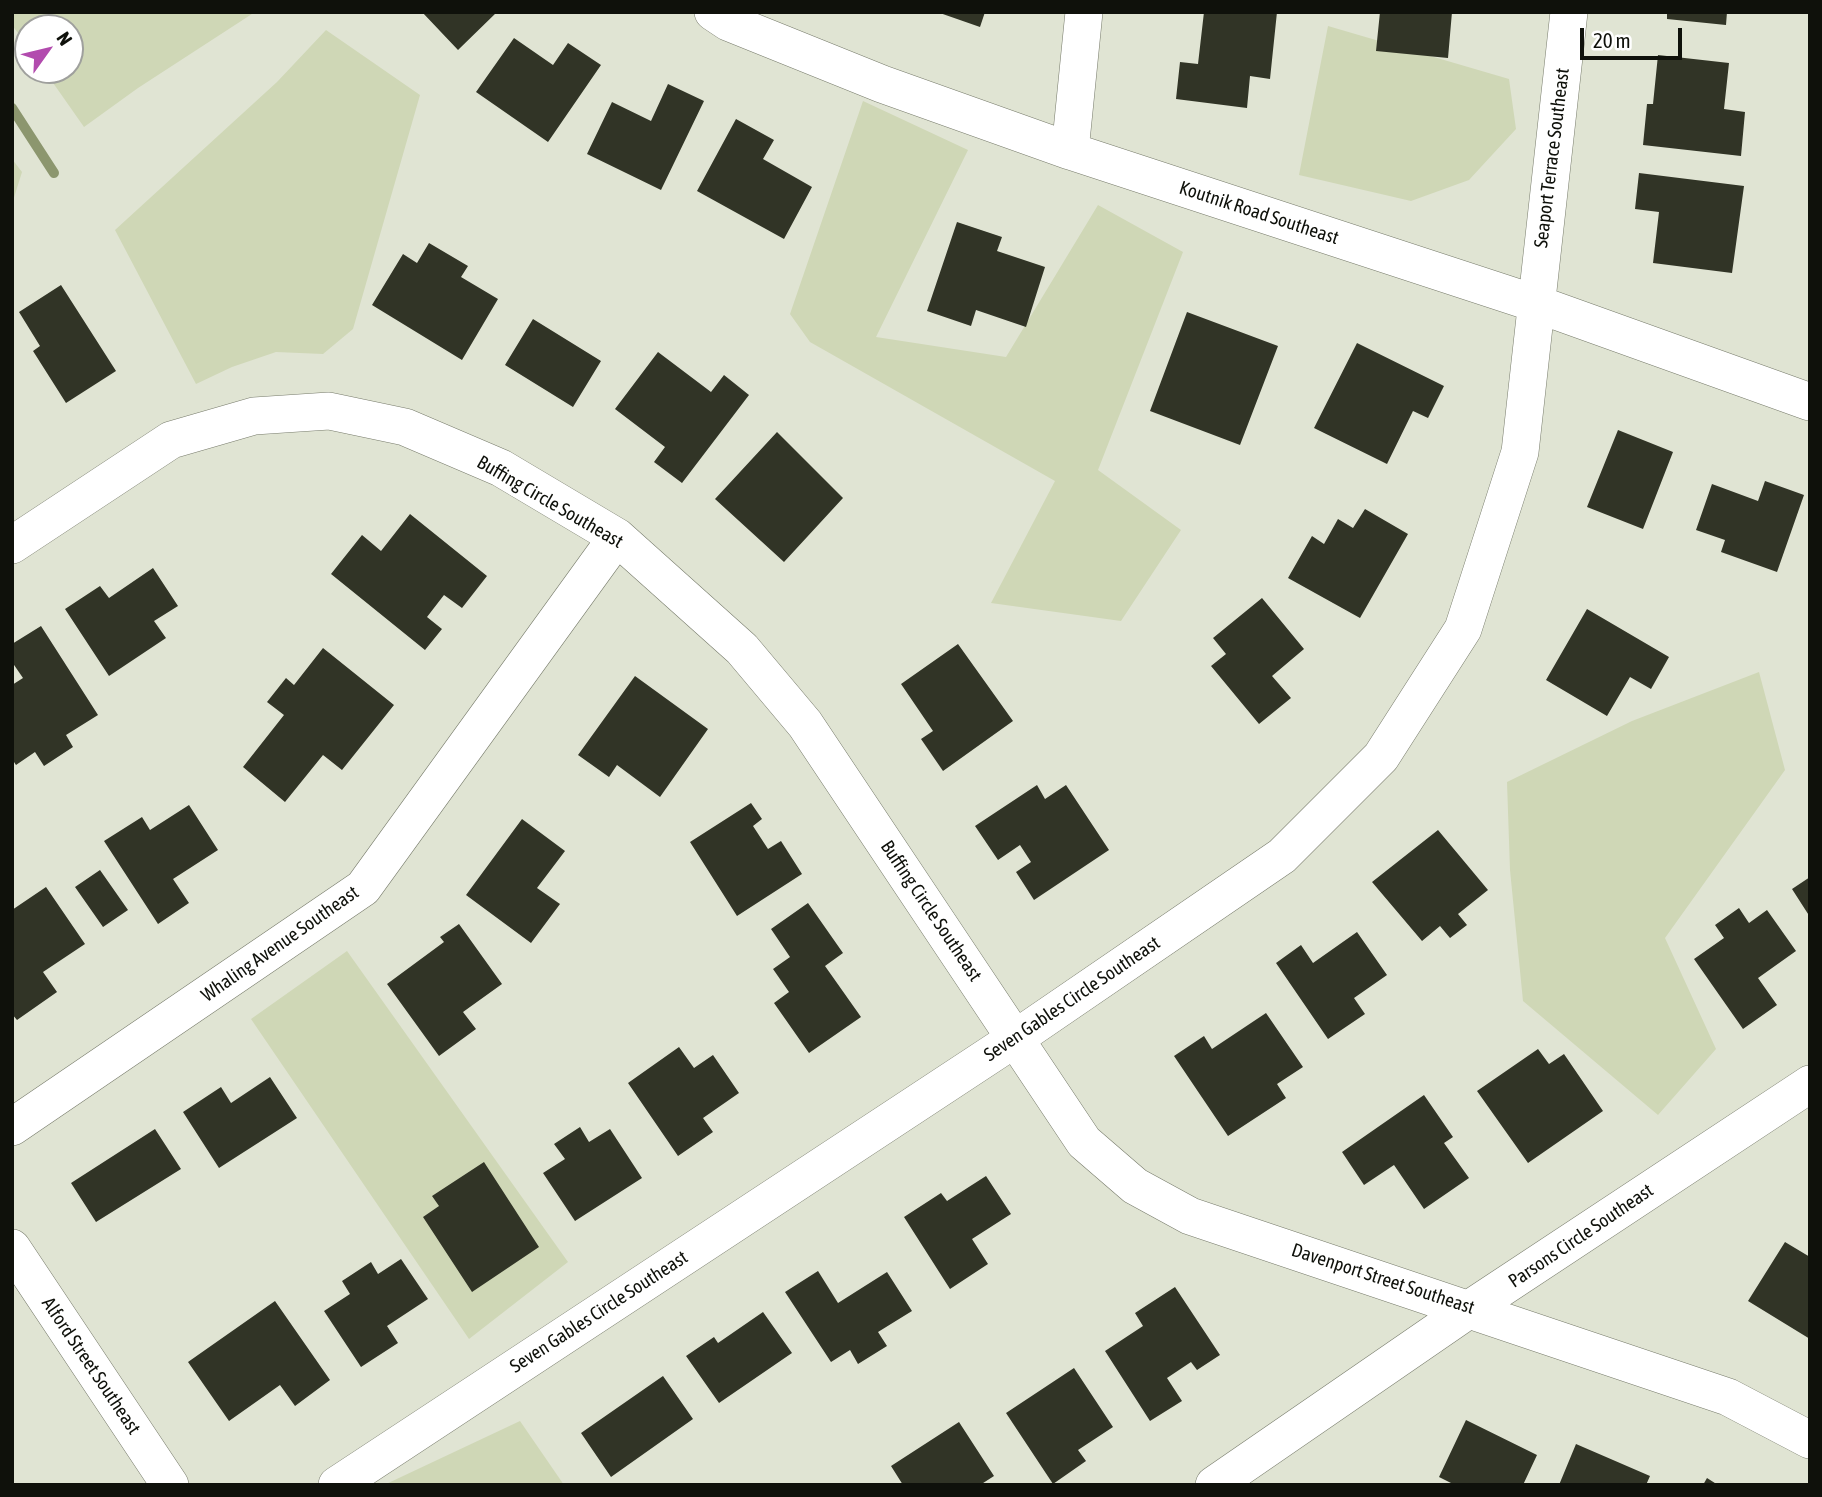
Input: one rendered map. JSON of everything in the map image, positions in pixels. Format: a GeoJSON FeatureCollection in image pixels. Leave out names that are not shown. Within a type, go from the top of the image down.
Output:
{"type":"FeatureCollection","features":[{"type":"Feature","properties":{"kind":"street","name":"Koutnik Road Southeast"},"geometry":{"type":"LineString","coordinates":[[713,12],[728,22],[882,84],[1070,151],[1534,303],[1810,402]]}},
{"type":"Feature","properties":{"kind":"street"},"geometry":{"type":"LineString","coordinates":[[1070,151],[1084,12]]}},
{"type":"Feature","properties":{"kind":"street","name":"Seaport Terrace Southeast"},"geometry":{"type":"LineString","coordinates":[[1534,303],[1569,12]]}},
{"type":"Feature","properties":{"kind":"street","name":"Seven Gables Circle Southeast"},"geometry":{"type":"LineString","coordinates":[[337,1485],[1016,1038],[1282,856],[1381,757],[1463,629],[1520,452],[1534,303]]}},
{"type":"Feature","properties":{"kind":"street","name":"Buffing Circle Southeast"},"geometry":{"type":"LineString","coordinates":[[12,545],[171,440],[254,416],[329,411],[405,427],[502,468],[617,537],[742,649],[805,724],[1016,1038]]}},
{"type":"Feature","properties":{"kind":"street","name":"Whaling Avenue Southeast"},"geometry":{"type":"LineString","coordinates":[[12,1127],[363,888],[617,537]]}},
{"type":"Feature","properties":{"kind":"street","name":"Davenport Street Southeast"},"geometry":{"type":"LineString","coordinates":[[1016,1038],[1084,1142],[1135,1186],[1190,1216],[1471,1308],[1728,1397],[1810,1440]]}},
{"type":"Feature","properties":{"kind":"street","name":"Parsons Circle Southeast"},"geometry":{"type":"LineString","coordinates":[[1214,1485],[1471,1308],[1810,1084]]}},
{"type":"Feature","properties":{"kind":"street","name":"Alford Street Southeast"},"geometry":{"type":"LineString","coordinates":[[12,1248],[170,1485]]}},
{"type":"Feature","properties":{"kind":"green space"},"geometry":{"type":"Polygon","coordinates":[[[12,12],[255,12],[138,88],[84,127],[54,84],[84,84],[84,14],[14,14],[14,28],[12,12]]]}},
{"type":"Feature","properties":{"kind":"green space"},"geometry":{"type":"Polygon","coordinates":[[[1328,26],[1509,79],[1516,129],[1469,180],[1411,201],[1299,175],[1328,26]]]}},
{"type":"Feature","properties":{"kind":"green space"},"geometry":{"type":"Polygon","coordinates":[[[326,30],[420,95],[353,329],[323,354],[276,352],[232,367],[196,384],[115,230],[277,82],[326,30]]]}},
{"type":"Feature","properties":{"kind":"green space"},"geometry":{"type":"Polygon","coordinates":[[[863,101],[968,150],[876,337],[1006,357],[1098,205],[1183,252],[1098,470],[1181,530],[1121,621],[991,603],[1055,481],[810,342],[790,314],[863,101]]]}},
{"type":"Feature","properties":{"kind":"green space"},"geometry":{"type":"Polygon","coordinates":[[[12,159],[22,172],[12,204],[12,159]]]}},
{"type":"Feature","properties":{"kind":"green space"},"geometry":{"type":"Polygon","coordinates":[[[1759,672],[1785,770],[1665,938],[1716,1049],[1658,1115],[1523,1001],[1510,870],[1507,782],[1632,721],[1759,672]]]}},
{"type":"Feature","properties":{"kind":"green space"},"geometry":{"type":"Polygon","coordinates":[[[347,951],[568,1262],[469,1339],[251,1019],[347,951]]]}},
{"type":"Feature","properties":{"kind":"green space"},"geometry":{"type":"Polygon","coordinates":[[[520,1421],[564,1485],[384,1485],[520,1421]]]}},
{"type":"Feature","properties":{"kind":"building"},"geometry":{"type":"Polygon","coordinates":[[[422,12],[497,12],[458,50],[422,12]]]}},
{"type":"Feature","properties":{"kind":"building"},"geometry":{"type":"Polygon","coordinates":[[[937,12],[985,12],[980,27],[937,12]]]}},
{"type":"Feature","properties":{"kind":"building"},"geometry":{"type":"Polygon","coordinates":[[[1204,12],[1277,12],[1270,79],[1250,76],[1247,108],[1176,99],[1180,62],[1198,64],[1204,12]]]}},
{"type":"Feature","properties":{"kind":"building"},"geometry":{"type":"Polygon","coordinates":[[[1380,12],[1452,12],[1448,58],[1376,51],[1380,12]]]}},
{"type":"Feature","properties":{"kind":"building"},"geometry":{"type":"Polygon","coordinates":[[[1667,12],[1727,12],[1726,25],[1667,19],[1667,12]]]}},
{"type":"Feature","properties":{"kind":"building"},"geometry":{"type":"Polygon","coordinates":[[[514,38],[553,65],[568,43],[601,65],[548,142],[476,92],[514,38]]]}},
{"type":"Feature","properties":{"kind":"building"},"geometry":{"type":"Polygon","coordinates":[[[1658,55],[1729,63],[1724,109],[1745,112],[1741,156],[1643,145],[1647,104],[1653,104],[1658,55]]]}},
{"type":"Feature","properties":{"kind":"building"},"geometry":{"type":"Polygon","coordinates":[[[668,84],[704,101],[661,190],[587,154],[612,102],[651,121],[668,84]]]}},
{"type":"Feature","properties":{"kind":"building"},"geometry":{"type":"Polygon","coordinates":[[[736,119],[774,140],[763,159],[812,187],[784,239],[697,191],[736,119]]]}},
{"type":"Feature","properties":{"kind":"building"},"geometry":{"type":"Polygon","coordinates":[[[1639,173],[1744,186],[1732,273],[1653,263],[1659,212],[1635,209],[1639,173]]]}},
{"type":"Feature","properties":{"kind":"building"},"geometry":{"type":"Polygon","coordinates":[[[957,222],[1002,237],[997,251],[1045,267],[1026,327],[976,310],[971,326],[927,311],[957,222]]]}},
{"type":"Feature","properties":{"kind":"building"},"geometry":{"type":"Polygon","coordinates":[[[429,243],[468,266],[461,277],[498,299],[462,360],[372,305],[403,254],[417,263],[429,243]]]}},
{"type":"Feature","properties":{"kind":"building"},"geometry":{"type":"Polygon","coordinates":[[[61,285],[116,371],[66,403],[33,351],[40,346],[19,312],[61,285]]]}},
{"type":"Feature","properties":{"kind":"building"},"geometry":{"type":"Polygon","coordinates":[[[1187,312],[1278,346],[1240,445],[1150,411],[1187,312]]]}},
{"type":"Feature","properties":{"kind":"building"},"geometry":{"type":"Polygon","coordinates":[[[533,319],[601,361],[573,407],[505,365],[533,319]]]}},
{"type":"Feature","properties":{"kind":"building"},"geometry":{"type":"Polygon","coordinates":[[[1357,343],[1444,386],[1428,418],[1413,411],[1387,464],[1314,428],[1357,343]]]}},
{"type":"Feature","properties":{"kind":"building"},"geometry":{"type":"Polygon","coordinates":[[[658,352],[711,392],[724,375],[749,395],[682,483],[654,462],[665,447],[615,409],[658,352]]]}},
{"type":"Feature","properties":{"kind":"building"},"geometry":{"type":"Polygon","coordinates":[[[1618,430],[1673,452],[1643,529],[1587,507],[1618,430]]]}},
{"type":"Feature","properties":{"kind":"building"},"geometry":{"type":"Polygon","coordinates":[[[777,432],[843,498],[784,562],[715,499],[777,432]]]}},
{"type":"Feature","properties":{"kind":"building"},"geometry":{"type":"Polygon","coordinates":[[[1765,481],[1804,495],[1777,572],[1721,552],[1725,540],[1696,530],[1712,484],[1758,501],[1765,481]]]}},
{"type":"Feature","properties":{"kind":"building"},"geometry":{"type":"Polygon","coordinates":[[[1365,509],[1408,534],[1360,618],[1288,578],[1312,536],[1324,544],[1338,519],[1353,528],[1365,509]]]}},
{"type":"Feature","properties":{"kind":"building"},"geometry":{"type":"Polygon","coordinates":[[[410,514],[487,576],[462,608],[444,595],[427,617],[442,629],[425,650],[331,574],[362,535],[381,551],[410,514]]]}},
{"type":"Feature","properties":{"kind":"building"},"geometry":{"type":"Polygon","coordinates":[[[153,568],[178,606],[154,621],[166,638],[109,676],[65,609],[100,586],[109,598],[153,568]]]}},
{"type":"Feature","properties":{"kind":"building"},"geometry":{"type":"Polygon","coordinates":[[[1262,598],[1304,649],[1272,676],[1291,698],[1259,724],[1211,666],[1226,654],[1213,638],[1262,598]]]}},
{"type":"Feature","properties":{"kind":"building"},"geometry":{"type":"Polygon","coordinates":[[[1587,609],[1669,657],[1651,689],[1630,677],[1607,716],[1546,680],[1587,609]]]}},
{"type":"Feature","properties":{"kind":"building"},"geometry":{"type":"Polygon","coordinates":[[[41,626],[98,715],[66,735],[73,747],[44,766],[35,752],[16,765],[12,759],[12,685],[23,678],[12,662],[12,644],[41,626]]]}},
{"type":"Feature","properties":{"kind":"building"},"geometry":{"type":"Polygon","coordinates":[[[958,644],[1013,721],[943,771],[921,739],[933,731],[901,684],[958,644]]]}},
{"type":"Feature","properties":{"kind":"building"},"geometry":{"type":"Polygon","coordinates":[[[323,648],[394,705],[342,770],[323,755],[285,802],[243,767],[284,715],[267,702],[286,678],[294,685],[323,648]]]}},
{"type":"Feature","properties":{"kind":"building"},"geometry":{"type":"Polygon","coordinates":[[[635,676],[708,729],[660,797],[617,765],[609,777],[578,755],[635,676]]]}},
{"type":"Feature","properties":{"kind":"building"},"geometry":{"type":"Polygon","coordinates":[[[1037,785],[1045,799],[1066,785],[1109,850],[1034,900],[1016,872],[1031,862],[1020,845],[998,860],[975,826],[1037,785]]]}},
{"type":"Feature","properties":{"kind":"building"},"geometry":{"type":"Polygon","coordinates":[[[751,803],[762,819],[753,826],[768,849],[781,841],[802,874],[737,916],[690,842],[751,803]]]}},
{"type":"Feature","properties":{"kind":"building"},"geometry":{"type":"Polygon","coordinates":[[[189,805],[218,850],[173,879],[189,903],[158,924],[104,841],[142,817],[150,830],[189,805]]]}},
{"type":"Feature","properties":{"kind":"building"},"geometry":{"type":"Polygon","coordinates":[[[522,819],[565,851],[537,888],[560,904],[531,943],[466,895],[522,819]]]}},
{"type":"Feature","properties":{"kind":"building"},"geometry":{"type":"Polygon","coordinates":[[[1438,830],[1488,890],[1458,914],[1467,925],[1450,938],[1440,926],[1422,941],[1372,882],[1438,830]]]}},
{"type":"Feature","properties":{"kind":"building"},"geometry":{"type":"Polygon","coordinates":[[[100,870],[128,910],[103,927],[75,887],[100,870]]]}},
{"type":"Feature","properties":{"kind":"building"},"geometry":{"type":"Polygon","coordinates":[[[1810,877],[1810,917],[1792,889],[1810,877]]]}},
{"type":"Feature","properties":{"kind":"building"},"geometry":{"type":"Polygon","coordinates":[[[46,887],[85,944],[43,972],[57,992],[17,1020],[12,1014],[12,910],[46,887]]]}},
{"type":"Feature","properties":{"kind":"building"},"geometry":{"type":"Polygon","coordinates":[[[808,903],[843,953],[825,966],[861,1017],[809,1053],[774,1003],[789,992],[773,969],[790,957],[771,929],[808,903]]]}},
{"type":"Feature","properties":{"kind":"building"},"geometry":{"type":"Polygon","coordinates":[[[1739,908],[1749,923],[1767,910],[1796,951],[1758,978],[1777,1005],[1743,1029],[1694,959],[1724,938],[1715,925],[1739,908]]]}},
{"type":"Feature","properties":{"kind":"building"},"geometry":{"type":"Polygon","coordinates":[[[459,924],[502,984],[463,1012],[476,1029],[439,1056],[387,984],[444,942],[440,937],[459,924]]]}},
{"type":"Feature","properties":{"kind":"building"},"geometry":{"type":"Polygon","coordinates":[[[1357,932],[1387,975],[1354,998],[1365,1014],[1328,1039],[1276,963],[1301,945],[1313,963],[1357,932]]]}},
{"type":"Feature","properties":{"kind":"building"},"geometry":{"type":"Polygon","coordinates":[[[1266,1013],[1303,1067],[1277,1084],[1286,1098],[1228,1136],[1174,1056],[1204,1036],[1212,1049],[1266,1013]]]}},
{"type":"Feature","properties":{"kind":"building"},"geometry":{"type":"Polygon","coordinates":[[[679,1047],[694,1068],[713,1055],[739,1093],[703,1118],[713,1132],[678,1156],[628,1083],[679,1047]]]}},
{"type":"Feature","properties":{"kind":"building"},"geometry":{"type":"Polygon","coordinates":[[[1538,1049],[1549,1064],[1564,1054],[1603,1111],[1528,1163],[1477,1091],[1538,1049]]]}},
{"type":"Feature","properties":{"kind":"building"},"geometry":{"type":"Polygon","coordinates":[[[270,1077],[297,1118],[219,1168],[183,1112],[221,1087],[231,1103],[270,1077]]]}},
{"type":"Feature","properties":{"kind":"building"},"geometry":{"type":"Polygon","coordinates":[[[1424,1095],[1453,1137],[1444,1143],[1469,1178],[1424,1209],[1394,1165],[1364,1185],[1342,1152],[1424,1095]]]}},
{"type":"Feature","properties":{"kind":"building"},"geometry":{"type":"Polygon","coordinates":[[[580,1127],[589,1142],[610,1129],[642,1178],[575,1221],[543,1173],[565,1159],[554,1144],[580,1127]]]}},
{"type":"Feature","properties":{"kind":"building"},"geometry":{"type":"Polygon","coordinates":[[[155,1129],[181,1169],[96,1222],[71,1183],[155,1129]]]}},
{"type":"Feature","properties":{"kind":"building"},"geometry":{"type":"Polygon","coordinates":[[[484,1162],[539,1247],[472,1292],[423,1217],[439,1206],[432,1196],[484,1162]]]}},
{"type":"Feature","properties":{"kind":"building"},"geometry":{"type":"Polygon","coordinates":[[[986,1176],[1011,1214],[972,1239],[988,1264],[950,1289],[904,1217],[941,1193],[947,1201],[986,1176]]]}},
{"type":"Feature","properties":{"kind":"building"},"geometry":{"type":"Polygon","coordinates":[[[1785,1242],[1810,1257],[1810,1339],[1748,1301],[1785,1242]]]}},
{"type":"Feature","properties":{"kind":"building"},"geometry":{"type":"Polygon","coordinates":[[[401,1259],[428,1299],[387,1326],[398,1343],[361,1367],[324,1311],[350,1294],[342,1281],[371,1262],[378,1274],[401,1259]]]}},
{"type":"Feature","properties":{"kind":"building"},"geometry":{"type":"Polygon","coordinates":[[[818,1271],[838,1303],[887,1272],[912,1311],[878,1332],[887,1346],[858,1364],[850,1350],[831,1362],[785,1292],[818,1271]]]}},
{"type":"Feature","properties":{"kind":"building"},"geometry":{"type":"Polygon","coordinates":[[[1175,1287],[1220,1355],[1197,1370],[1191,1362],[1167,1378],[1182,1401],[1150,1421],[1105,1351],[1143,1326],[1135,1313],[1175,1287]]]}},
{"type":"Feature","properties":{"kind":"building"},"geometry":{"type":"Polygon","coordinates":[[[275,1301],[330,1380],[295,1406],[280,1385],[229,1421],[188,1362],[275,1301]]]}},
{"type":"Feature","properties":{"kind":"building"},"geometry":{"type":"Polygon","coordinates":[[[763,1312],[792,1353],[719,1403],[686,1356],[714,1337],[718,1343],[763,1312]]]}},
{"type":"Feature","properties":{"kind":"building"},"geometry":{"type":"Polygon","coordinates":[[[1074,1368],[1113,1427],[1078,1450],[1086,1461],[1053,1484],[1006,1413],[1074,1368]]]}},
{"type":"Feature","properties":{"kind":"building"},"geometry":{"type":"Polygon","coordinates":[[[663,1376],[693,1419],[611,1477],[581,1433],[663,1376]]]}},
{"type":"Feature","properties":{"kind":"building"},"geometry":{"type":"Polygon","coordinates":[[[1466,1420],[1537,1455],[1523,1485],[1455,1485],[1439,1477],[1466,1420]]]}},
{"type":"Feature","properties":{"kind":"building"},"geometry":{"type":"Polygon","coordinates":[[[959,1422],[994,1476],[980,1485],[903,1485],[891,1466],[959,1422]]]}},
{"type":"Feature","properties":{"kind":"building"},"geometry":{"type":"Polygon","coordinates":[[[1576,1444],[1650,1476],[1646,1485],[1559,1485],[1576,1444]]]}},
{"type":"Feature","properties":{"kind":"building"},"geometry":{"type":"Polygon","coordinates":[[[1707,1478],[1718,1485],[1703,1485],[1707,1478]]]}},
{"type":"Feature","properties":{"kind":"waterway"},"geometry":{"type":"LineString","coordinates":[[12,108],[54,173]]}}]}
